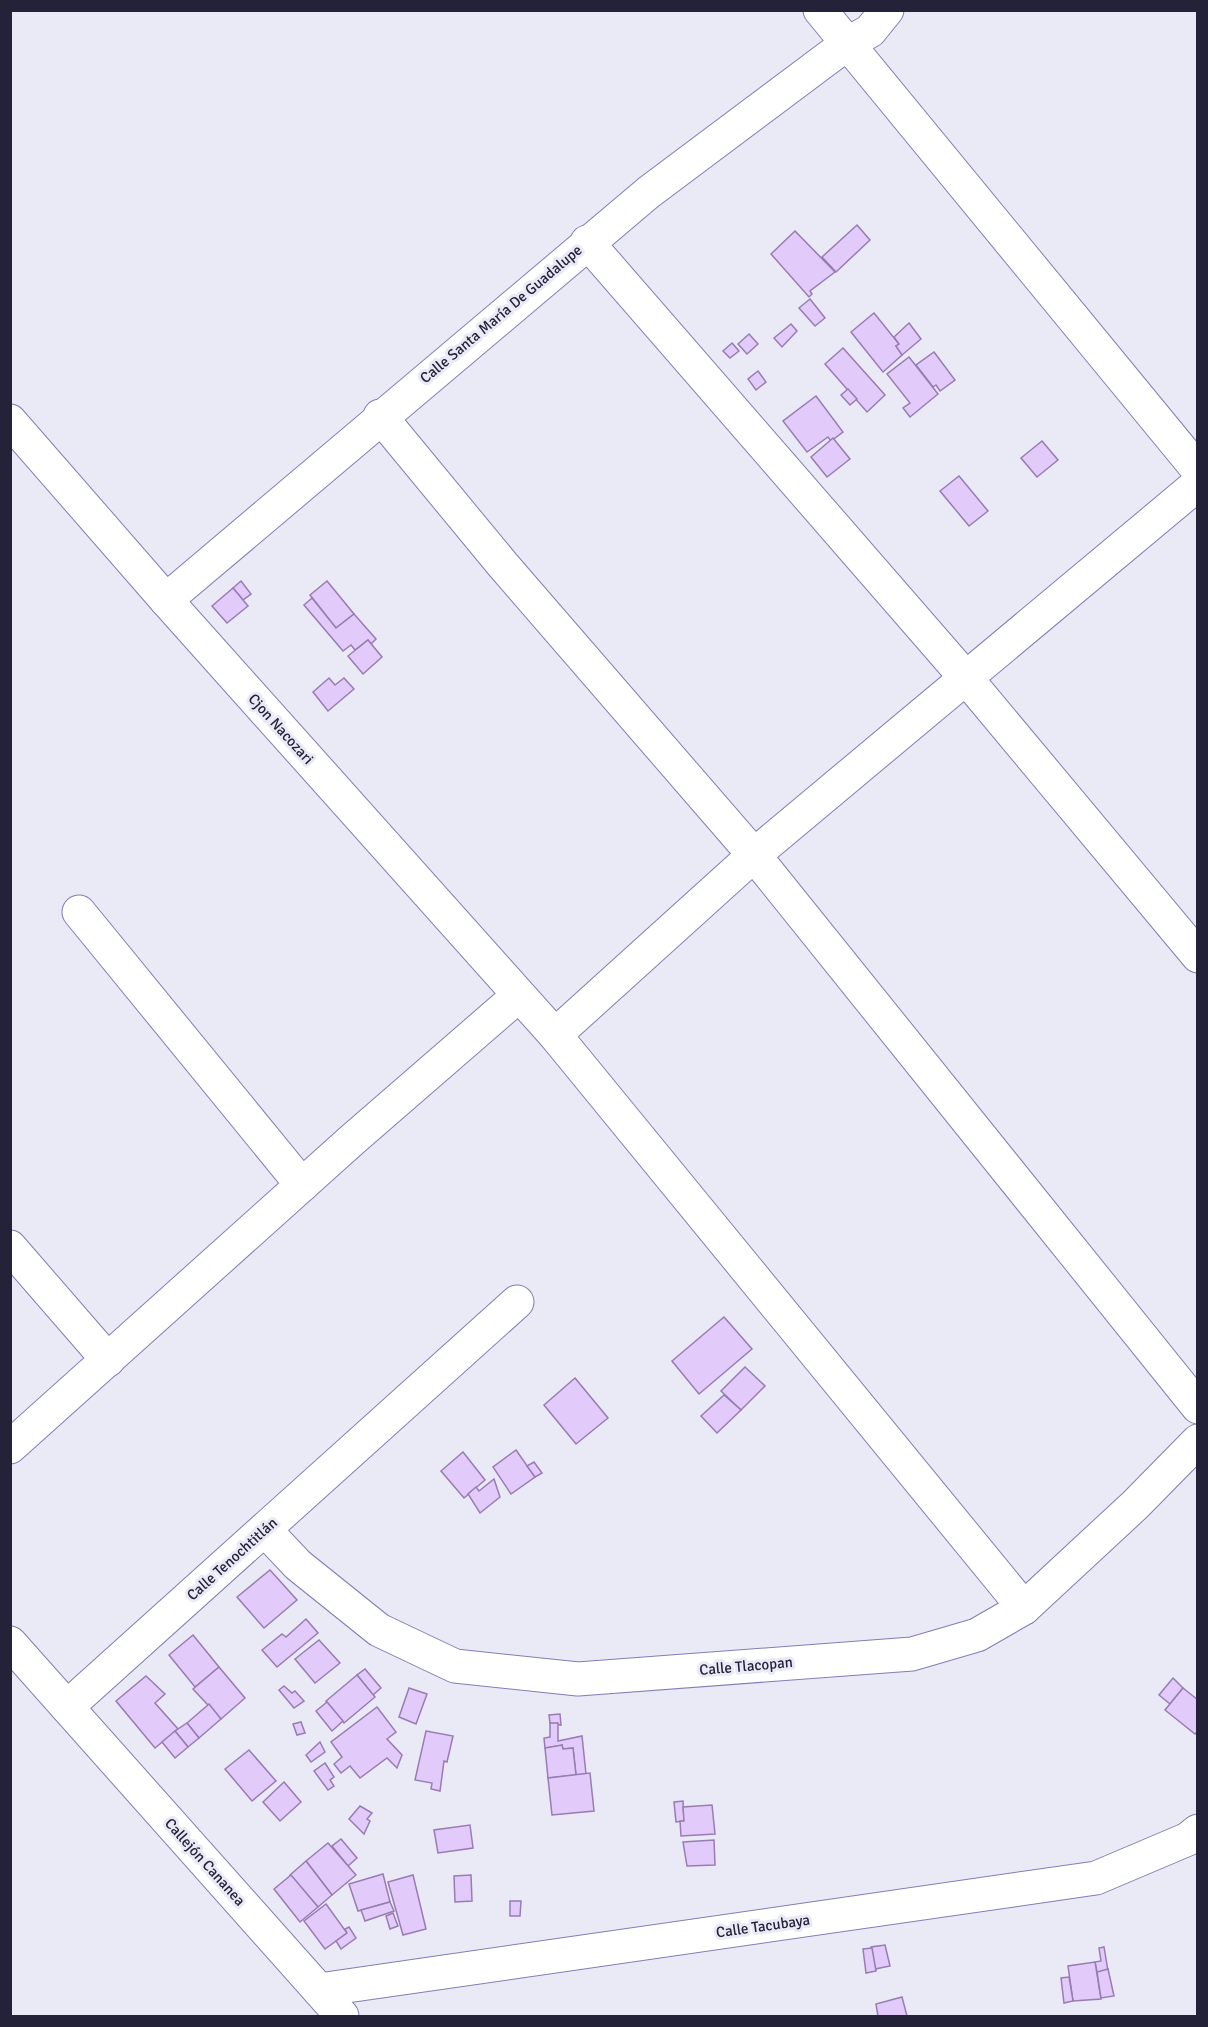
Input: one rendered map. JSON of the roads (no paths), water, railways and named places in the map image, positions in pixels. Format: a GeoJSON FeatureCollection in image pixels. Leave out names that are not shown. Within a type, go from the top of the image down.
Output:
{"type":"FeatureCollection","features":[{"type":"Feature","properties":{"kind":"street"},"geometry":{"type":"LineString","coordinates":[[820,10],[1197,470]]}},
{"type":"Feature","properties":{"kind":"street","name":"Calle Santa María De Guadalupe"},"geometry":{"type":"LineString","coordinates":[[166,600],[587,242],[649,192],[848,43],[870,31],[887,10]]}},
{"type":"Feature","properties":{"kind":"street"},"geometry":{"type":"LineString","coordinates":[[587,242],[966,678],[1197,956]]}},
{"type":"Feature","properties":{"kind":"street"},"geometry":{"type":"LineString","coordinates":[[380,416],[495,556],[754,855],[1197,1407]]}},
{"type":"Feature","properties":{"kind":"street","name":"Cjon Nacozari"},"geometry":{"type":"LineString","coordinates":[[10,421],[166,600],[555,1035],[1024,1608]]}},
{"type":"Feature","properties":{"kind":"street"},"geometry":{"type":"LineString","coordinates":[[555,1035],[754,855],[1197,484]]}},
{"type":"Feature","properties":{"kind":"street"},"geometry":{"type":"LineString","coordinates":[[79,912],[302,1185]]}},
{"type":"Feature","properties":{"kind":"street"},"geometry":{"type":"LineString","coordinates":[[10,1447],[302,1185],[518,996]]}},
{"type":"Feature","properties":{"kind":"street"},"geometry":{"type":"LineString","coordinates":[[10,1247],[108,1360]]}},
{"type":"Feature","properties":{"kind":"street","name":"Calle Tenochtitlán"},"geometry":{"type":"LineString","coordinates":[[67,1707],[517,1302]]}},
{"type":"Feature","properties":{"kind":"street","name":"Calle Tlacopan"},"geometry":{"type":"LineString","coordinates":[[265,1530],[298,1565],[379,1630],[455,1665],[578,1679],[912,1654],[977,1635],[1024,1608],[1135,1505],[1197,1441]]}},
{"type":"Feature","properties":{"kind":"street","name":"Callejón Cananea"},"geometry":{"type":"LineString","coordinates":[[14,1653],[67,1707],[342,2016]]}},
{"type":"Feature","properties":{"kind":"street","name":"Calle Tacubaya"},"geometry":{"type":"LineString","coordinates":[[319,1990],[1096,1878],[1188,1839],[1197,1831]]}}]}
